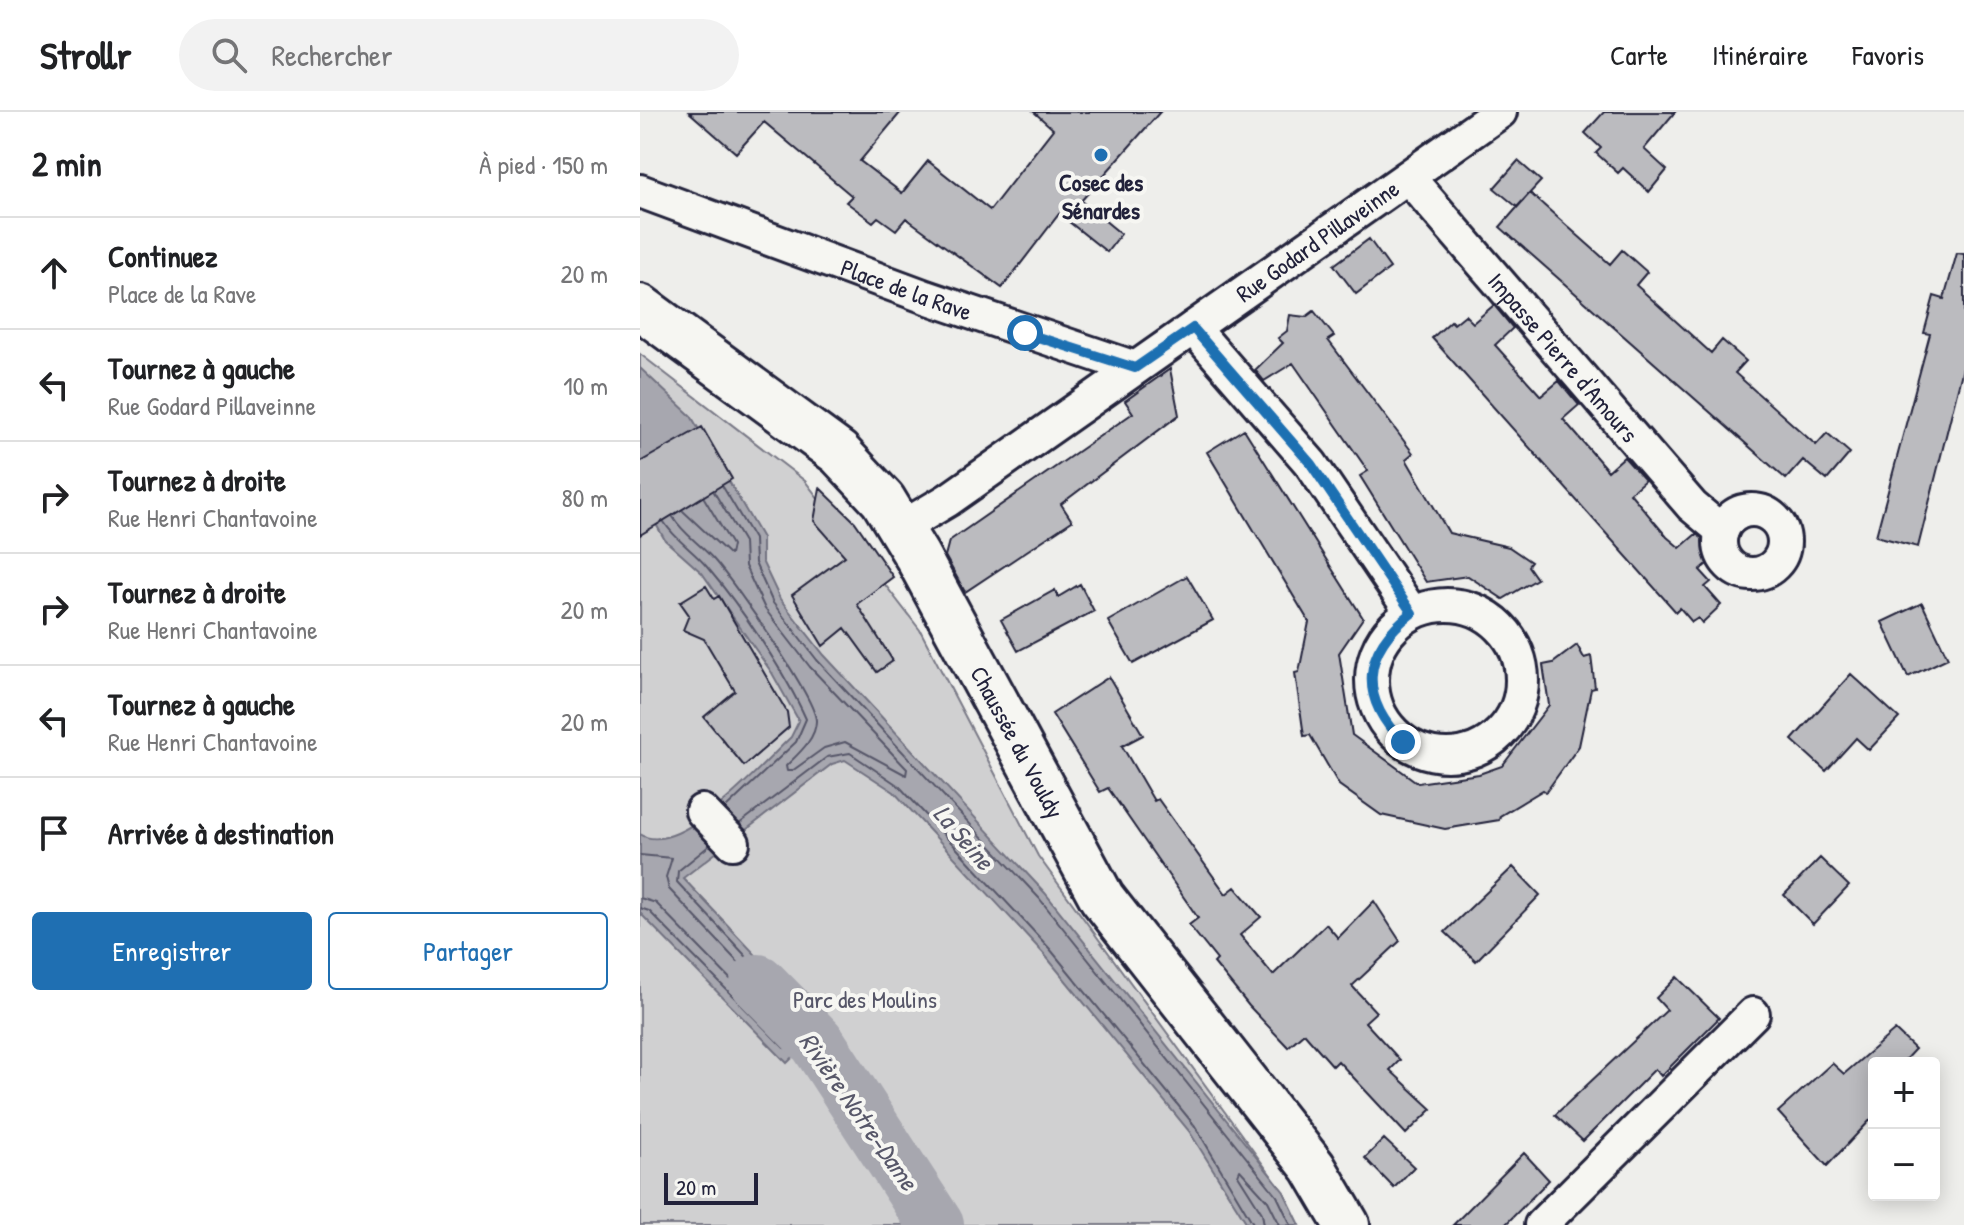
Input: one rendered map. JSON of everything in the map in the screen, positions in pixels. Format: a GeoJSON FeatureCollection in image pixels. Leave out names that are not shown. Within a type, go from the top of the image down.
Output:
{"type":"FeatureCollection","features":[{"type":"Feature","properties":{"kind":"street","name":"Rue Godard Pillaveinne"},"geometry":{"type":"LineString","coordinates":[[1135,368],[1500,112]]}},
{"type":"Feature","properties":{"kind":"street","name":"Impasse Pierre d'Amours"},"geometry":{"type":"LineString","coordinates":[[1408,177],[1692,506],[1722,531]]}},
{"type":"Feature","properties":{"kind":"street","name":"Place de la Rave"},"geometry":{"type":"LineString","coordinates":[[640,191],[954,308],[1135,368]]}},
{"type":"Feature","properties":{"kind":"street","name":"Chaussée du Vouldy"},"geometry":{"type":"LineString","coordinates":[[640,307],[839,453],[883,500],[1102,898],[1313,1167],[1347,1225]]}},
{"type":"Feature","properties":{"kind":"street"},"geometry":{"type":"LineString","coordinates":[[1193,328],[1311,464],[1412,613]]}},
{"type":"Feature","properties":{"kind":"street"},"geometry":{"type":"LineString","coordinates":[[901,528],[948,500],[1135,368]]}},
{"type":"Feature","properties":{"kind":"street"},"geometry":{"type":"LineString","coordinates":[[1435,605],[1459,605],[1482,613],[1501,627],[1515,647],[1523,670],[1522,694],[1514,717],[1499,736],[1477,750],[1452,756],[1426,753],[1403,742],[1385,724],[1379,712],[1371,675],[1377,650],[1391,628],[1412,613],[1435,605]]}},
{"type":"Feature","properties":{"kind":"street"},"geometry":{"type":"LineString","coordinates":[[702,811],[733,843]]}},
{"type":"Feature","properties":{"kind":"street"},"geometry":{"type":"LineString","coordinates":[[1541,1225],[1753,1014]]}},
{"type":"Feature","properties":{"kind":"green space","name":"Parc des Moulins"},"geometry":{"type":"Polygon","coordinates":[[[640,354],[805,481],[920,630],[1038,856],[1273,1178],[1298,1225],[640,1225],[640,354]]]}},
{"type":"Feature","properties":{"kind":"water","name":"La Seine"},"geometry":{"type":"Polygon","coordinates":[[[640,368],[691,416],[762,538],[762,561],[780,599],[824,655],[1045,893],[1284,1192],[1300,1225],[1248,1225],[1189,1131],[1044,954],[894,792],[845,760],[832,764],[683,878],[824,1027],[787,1063],[640,913],[640,834],[657,838],[698,822],[741,786],[791,737],[799,721],[772,673],[702,573],[665,540],[640,496],[640,368]]]}},
{"type":"Feature","properties":{"kind":"building"},"geometry":{"type":"Polygon","coordinates":[[[689,112],[901,112],[860,161],[902,193],[928,161],[990,210],[1053,129],[1034,112],[1160,112],[1081,201],[1121,234],[1107,252],[1059,214],[1002,288],[906,218],[896,230],[878,217],[873,222],[846,202],[852,196],[764,122],[736,153],[689,112]]]}},
{"type":"Feature","properties":{"kind":"building"},"geometry":{"type":"Polygon","coordinates":[[[1604,112],[1675,112],[1644,149],[1667,170],[1649,192],[1623,168],[1618,173],[1596,153],[1601,148],[1585,133],[1604,112]]]}},
{"type":"Feature","properties":{"kind":"building"},"geometry":{"type":"Polygon","coordinates":[[[1518,161],[1541,181],[1517,207],[1494,188],[1518,161]]]}},
{"type":"Feature","properties":{"kind":"building"},"geometry":{"type":"Polygon","coordinates":[[[1530,193],[1610,264],[1622,250],[1647,272],[1636,285],[1711,353],[1722,340],[1746,361],[1735,373],[1816,445],[1827,433],[1850,453],[1827,480],[1803,460],[1786,479],[1500,227],[1530,193]]]}},
{"type":"Feature","properties":{"kind":"building"},"geometry":{"type":"Polygon","coordinates":[[[1369,239],[1390,268],[1356,294],[1334,265],[1369,239]]]}},
{"type":"Feature","properties":{"kind":"building"},"geometry":{"type":"Polygon","coordinates":[[[1957,253],[1964,254],[1964,364],[1918,547],[1876,536],[1930,334],[1924,333],[1934,296],[1944,299],[1957,253]]]}},
{"type":"Feature","properties":{"kind":"building"},"geometry":{"type":"Polygon","coordinates":[[[1494,305],[1513,328],[1495,345],[1541,396],[1559,381],[1579,405],[1563,419],[1608,471],[1624,457],[1645,480],[1630,493],[1667,537],[1680,548],[1696,534],[1721,552],[1700,570],[1711,582],[1705,587],[1721,605],[1702,623],[1698,618],[1692,622],[1680,608],[1676,612],[1432,338],[1451,321],[1454,324],[1465,315],[1473,323],[1494,305]]]}},
{"type":"Feature","properties":{"kind":"building"},"geometry":{"type":"Polygon","coordinates":[[[1314,311],[1334,336],[1328,340],[1413,453],[1406,459],[1449,533],[1509,547],[1531,562],[1528,566],[1537,579],[1503,599],[1468,576],[1426,582],[1360,476],[1368,471],[1293,363],[1264,381],[1255,370],[1283,343],[1278,338],[1287,331],[1290,315],[1306,317],[1314,311]]]}},
{"type":"Feature","properties":{"kind":"building"},"geometry":{"type":"Polygon","coordinates":[[[1170,369],[1179,415],[1061,504],[1072,521],[965,592],[945,556],[949,541],[1133,413],[1125,401],[1170,369]]]}},
{"type":"Feature","properties":{"kind":"building"},"geometry":{"type":"Polygon","coordinates":[[[702,427],[732,479],[640,535],[640,462],[702,427]]]}},
{"type":"Feature","properties":{"kind":"building"},"geometry":{"type":"Polygon","coordinates":[[[1244,429],[1363,618],[1339,653],[1352,735],[1418,783],[1479,774],[1502,766],[1549,705],[1543,665],[1553,663],[1577,645],[1584,658],[1591,656],[1595,688],[1591,689],[1579,746],[1546,792],[1543,790],[1500,816],[1499,820],[1445,829],[1381,815],[1339,785],[1310,735],[1304,736],[1295,673],[1299,672],[1309,622],[1207,452],[1244,429]]]}},
{"type":"Feature","properties":{"kind":"building"},"geometry":{"type":"Polygon","coordinates":[[[820,488],[855,522],[893,577],[857,604],[893,661],[877,672],[845,628],[823,646],[792,595],[845,556],[814,521],[820,488]]]}},
{"type":"Feature","properties":{"kind":"building"},"geometry":{"type":"Polygon","coordinates":[[[1187,576],[1213,620],[1133,664],[1108,621],[1187,576]]]}},
{"type":"Feature","properties":{"kind":"building"},"geometry":{"type":"Polygon","coordinates":[[[1080,584],[1094,611],[1018,651],[1001,620],[1055,590],[1058,597],[1080,584]]]}},
{"type":"Feature","properties":{"kind":"building"},"geometry":{"type":"Polygon","coordinates":[[[706,586],[714,599],[719,596],[787,712],[789,727],[744,766],[704,717],[735,691],[704,639],[683,630],[689,615],[680,602],[706,586]]]}},
{"type":"Feature","properties":{"kind":"building"},"geometry":{"type":"Polygon","coordinates":[[[1922,603],[1948,658],[1908,677],[1882,622],[1922,603]]]}},
{"type":"Feature","properties":{"kind":"building"},"geometry":{"type":"Polygon","coordinates":[[[1851,674],[1899,718],[1869,750],[1856,738],[1826,771],[1792,740],[1851,674]]]}},
{"type":"Feature","properties":{"kind":"building"},"geometry":{"type":"Polygon","coordinates":[[[1109,677],[1143,735],[1122,746],[1154,801],[1158,799],[1226,894],[1235,887],[1261,917],[1240,935],[1273,975],[1326,924],[1338,938],[1374,901],[1400,941],[1352,986],[1376,1012],[1365,1022],[1400,1060],[1390,1070],[1432,1109],[1406,1134],[1338,1061],[1333,1066],[1304,1033],[1288,1047],[1249,1006],[1214,963],[1217,960],[1189,925],[1198,918],[1108,788],[1100,792],[1052,714],[1109,677]]]}},
{"type":"Feature","properties":{"kind":"building"},"geometry":{"type":"Polygon","coordinates":[[[1820,858],[1849,886],[1813,924],[1784,895],[1820,858]]]}},
{"type":"Feature","properties":{"kind":"building"},"geometry":{"type":"Polygon","coordinates":[[[1513,867],[1540,895],[1476,961],[1445,932],[1513,867]]]}},
{"type":"Feature","properties":{"kind":"building"},"geometry":{"type":"Polygon","coordinates":[[[1677,977],[1719,1018],[1661,1076],[1655,1069],[1583,1141],[1555,1115],[1667,1010],[1656,998],[1677,977]]]}},
{"type":"Feature","properties":{"kind":"building"},"geometry":{"type":"Polygon","coordinates":[[[1895,1030],[1915,1049],[1908,1057],[1868,1057],[1868,1122],[1827,1166],[1778,1112],[1832,1063],[1844,1074],[1895,1030]]]}},
{"type":"Feature","properties":{"kind":"building"},"geometry":{"type":"Polygon","coordinates":[[[1384,1139],[1414,1167],[1394,1188],[1365,1158],[1384,1139]]]}},
{"type":"Feature","properties":{"kind":"building"},"geometry":{"type":"Polygon","coordinates":[[[1524,1153],[1549,1180],[1505,1225],[1453,1225],[1524,1153]]]}},
{"type":"Feature","properties":{"kind":"waterway","name":"Rivière Notre-Dame"},"geometry":{"type":"LineString","coordinates":[[758,982],[817,1042],[936,1225]]}},
{"type":"Feature","properties":{"kind":"place","name":"Cosec des Sénardes"},"geometry":{"type":"Point","coordinates":[1101,155]}},
{"type":"Feature","properties":{"kind":"route"},"geometry":{"type":"LineString","coordinates":[[1025,333],[1135,368],[1193,328],[1311,464],[1412,613],[1391,628],[1377,650],[1371,675],[1374,700],[1385,724],[1403,742]]}}]}
